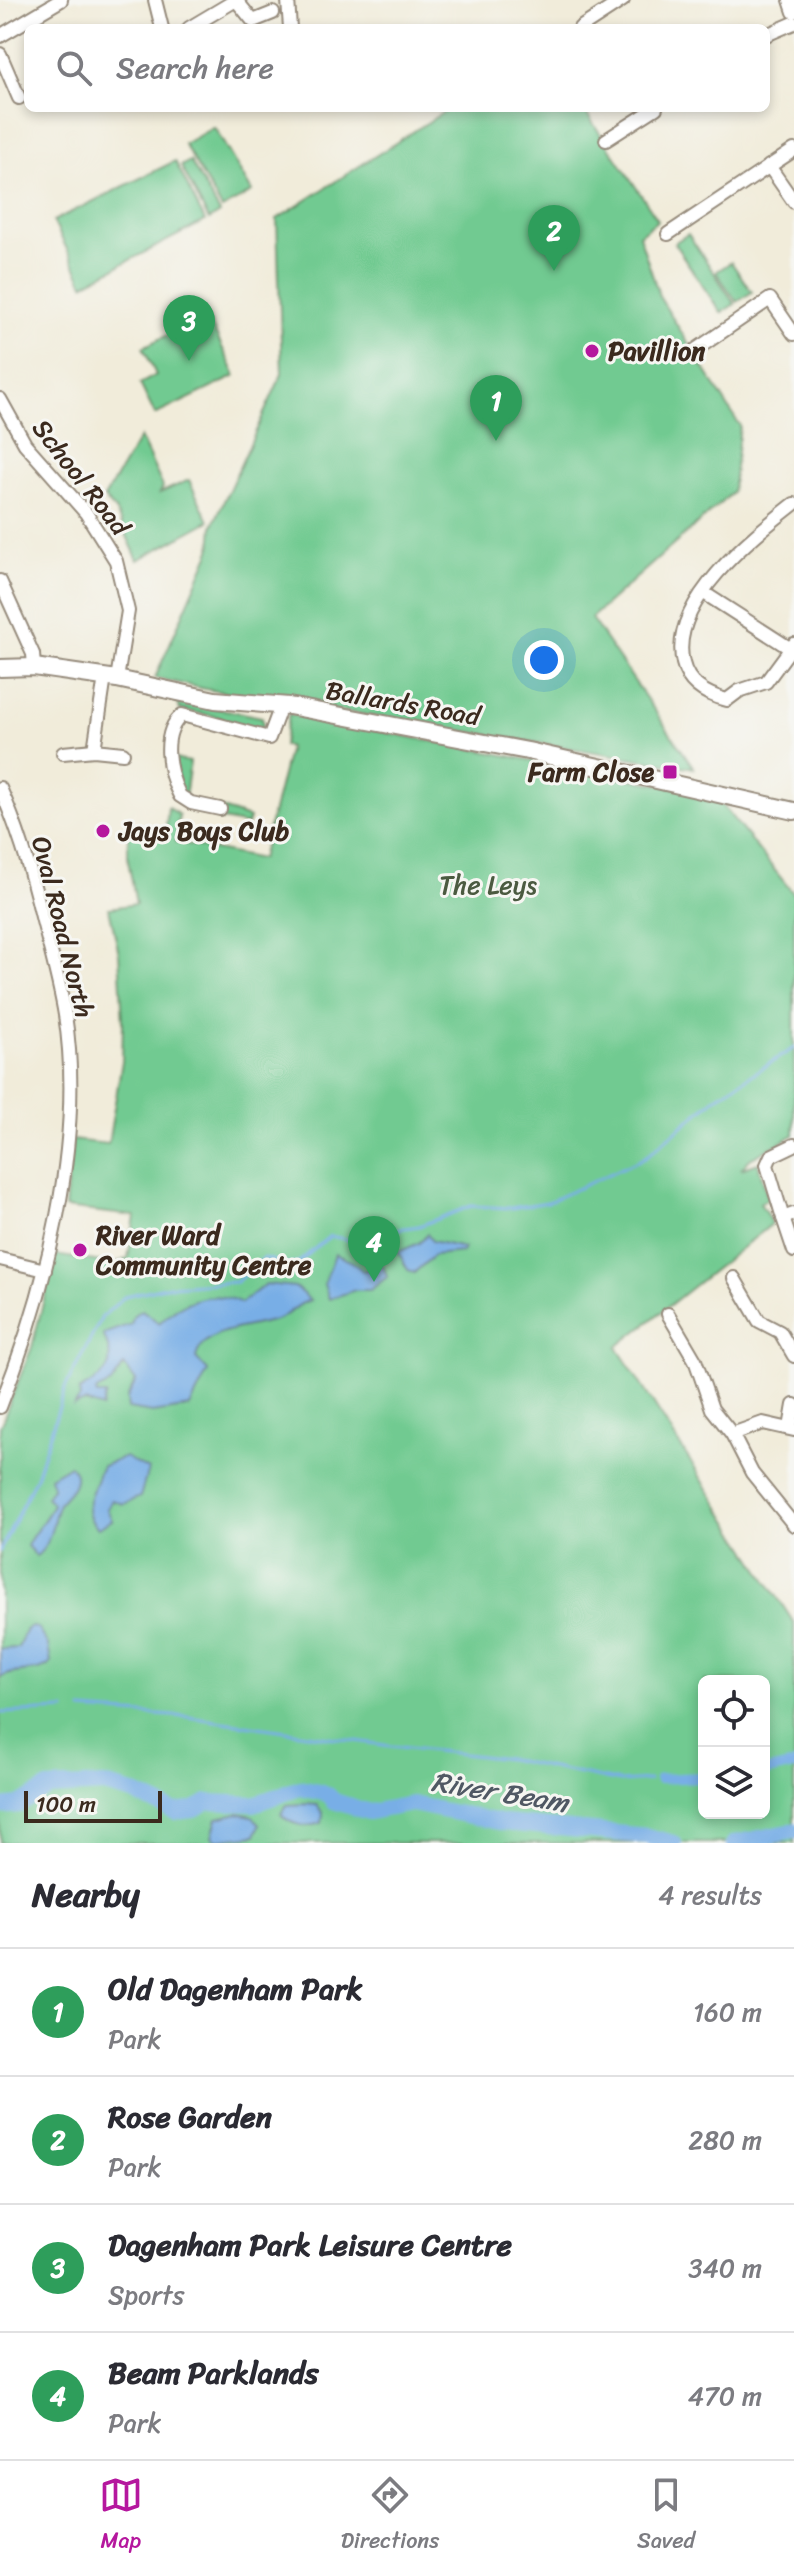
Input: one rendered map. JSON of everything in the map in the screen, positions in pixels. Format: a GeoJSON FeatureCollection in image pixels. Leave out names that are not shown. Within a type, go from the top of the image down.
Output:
{"type":"FeatureCollection","features":[{"type":"Feature","properties":{"kind":"main road","name":"Ballards Road"},"geometry":{"type":"LineString","coordinates":[[0,668],[34,667],[111,678],[215,700],[281,706],[528,751],[794,811]]}},
{"type":"Feature","properties":{"kind":"street"},"geometry":{"type":"LineString","coordinates":[[0,36],[61,0]]}},
{"type":"Feature","properties":{"kind":"street"},"geometry":{"type":"LineString","coordinates":[[155,0],[161,24]]}},
{"type":"Feature","properties":{"kind":"street"},"geometry":{"type":"LineString","coordinates":[[198,24],[236,0],[253,21],[273,13]]}},
{"type":"Feature","properties":{"kind":"street"},"geometry":{"type":"LineString","coordinates":[[288,0],[290,24]]}},
{"type":"Feature","properties":{"kind":"street"},"geometry":{"type":"LineString","coordinates":[[790,0],[794,12]]}},
{"type":"Feature","properties":{"kind":"street"},"geometry":{"type":"LineString","coordinates":[[586,24],[620,1]]}},
{"type":"Feature","properties":{"kind":"street"},"geometry":{"type":"LineString","coordinates":[[770,33],[794,23]]}},
{"type":"Feature","properties":{"kind":"street"},"geometry":{"type":"LineString","coordinates":[[0,54],[19,98]]}},
{"type":"Feature","properties":{"kind":"street"},"geometry":{"type":"LineString","coordinates":[[606,140],[650,112]]}},
{"type":"Feature","properties":{"kind":"street"},"geometry":{"type":"LineString","coordinates":[[668,234],[794,150]]}},
{"type":"Feature","properties":{"kind":"street"},"geometry":{"type":"LineString","coordinates":[[769,166],[794,202]]}},
{"type":"Feature","properties":{"kind":"street"},"geometry":{"type":"LineString","coordinates":[[694,351],[770,299],[794,334]]}},
{"type":"Feature","properties":{"kind":"street","name":"School Road"},"geometry":{"type":"LineString","coordinates":[[0,399],[25,444],[86,513],[116,561],[128,611],[94,750]]}},
{"type":"Feature","properties":{"kind":"street"},"geometry":{"type":"LineString","coordinates":[[704,593],[793,648],[766,682],[739,691],[727,700],[697,688],[685,672],[680,640],[704,593],[738,552],[794,504]]}},
{"type":"Feature","properties":{"kind":"street"},"geometry":{"type":"LineString","coordinates":[[0,581],[33,654],[34,667]]}},
{"type":"Feature","properties":{"kind":"street"},"geometry":{"type":"LineString","coordinates":[[220,809],[191,803],[180,796],[169,756],[169,732],[174,721],[182,715],[269,738],[281,706]]}},
{"type":"Feature","properties":{"kind":"street"},"geometry":{"type":"LineString","coordinates":[[63,753],[94,750],[123,753]]}},
{"type":"Feature","properties":{"kind":"street","name":"Oval Road North"},"geometry":{"type":"LineString","coordinates":[[0,788],[27,859],[65,1016],[67,1141],[45,1270],[21,1353],[0,1407]]}},
{"type":"Feature","properties":{"kind":"street"},"geometry":{"type":"LineString","coordinates":[[794,1145],[771,1156],[767,1165],[789,1216],[794,1251]]}},
{"type":"Feature","properties":{"kind":"street"},"geometry":{"type":"LineString","coordinates":[[0,1259],[45,1270]]}},
{"type":"Feature","properties":{"kind":"street"},"geometry":{"type":"LineString","coordinates":[[734,1278],[759,1321],[780,1332],[794,1356]]}},
{"type":"Feature","properties":{"kind":"street"},"geometry":{"type":"LineString","coordinates":[[668,1314],[695,1360],[712,1409],[732,1434],[752,1473],[794,1525]]}},
{"type":"Feature","properties":{"kind":"street"},"geometry":{"type":"LineString","coordinates":[[732,1434],[763,1423],[792,1429],[794,1405]]}},
{"type":"Feature","properties":{"kind":"green space"},"geometry":{"type":"Polygon","coordinates":[[[444,112],[586,112],[658,220],[639,235],[660,298],[740,426],[732,493],[591,618],[694,768],[210,690],[155,678],[211,550],[213,525],[282,374],[277,219],[444,112]]]}},
{"type":"Feature","properties":{"kind":"green space"},"geometry":{"type":"Polygon","coordinates":[[[214,127],[252,192],[222,209],[184,144],[214,127]]]}},
{"type":"Feature","properties":{"kind":"green space"},"geometry":{"type":"Polygon","coordinates":[[[175,161],[205,221],[84,284],[53,221],[175,161]]]}},
{"type":"Feature","properties":{"kind":"green space"},"geometry":{"type":"Polygon","coordinates":[[[190,161],[220,213],[209,220],[181,166],[190,161]]]}},
{"type":"Feature","properties":{"kind":"green space"},"geometry":{"type":"Polygon","coordinates":[[[688,234],[735,304],[721,313],[674,243],[688,234]]]}},
{"type":"Feature","properties":{"kind":"green space"},"geometry":{"type":"Polygon","coordinates":[[[731,262],[752,292],[737,302],[716,272],[731,262]]]}},
{"type":"Feature","properties":{"kind":"green space"},"geometry":{"type":"Polygon","coordinates":[[[207,316],[236,376],[155,415],[140,384],[156,375],[143,347],[207,316]]]}},
{"type":"Feature","properties":{"kind":"green space"},"geometry":{"type":"Polygon","coordinates":[[[140,437],[163,487],[160,493],[189,480],[209,521],[138,560],[115,510],[104,498],[140,437]]]}},
{"type":"Feature","properties":{"kind":"green space"},"geometry":{"type":"Polygon","coordinates":[[[176,700],[262,717],[263,725],[260,730],[214,716],[180,710],[176,700]]]}},
{"type":"Feature","properties":{"kind":"green space","name":"The Leys"},"geometry":{"type":"Polygon","coordinates":[[[289,714],[714,795],[794,894],[794,1135],[750,1159],[741,1169],[758,1163],[768,1199],[760,1203],[772,1224],[617,1347],[794,1623],[794,1843],[0,1843],[0,1427],[32,1347],[55,1255],[115,1264],[128,1258],[135,1216],[65,1208],[72,1140],[108,1144],[122,1061],[119,954],[109,908],[136,904],[128,860],[128,831],[165,839],[168,807],[179,815],[176,842],[261,859],[289,747],[283,745],[289,714]]]}},
{"type":"Feature","properties":{"kind":"green space"},"geometry":{"type":"Polygon","coordinates":[[[174,759],[190,762],[185,797],[181,796],[174,759]]]}},
{"type":"Feature","properties":{"kind":"green space"},"geometry":{"type":"Polygon","coordinates":[[[219,808],[249,818],[247,825],[217,819],[219,808]]]}},
{"type":"Feature","properties":{"kind":"water"},"geometry":{"type":"Polygon","coordinates":[[[427,1234],[432,1241],[464,1248],[462,1252],[434,1255],[414,1273],[408,1270],[398,1252],[419,1243],[427,1234]]]}},
{"type":"Feature","properties":{"kind":"water"},"geometry":{"type":"Polygon","coordinates":[[[335,1254],[353,1262],[363,1271],[383,1266],[387,1277],[370,1290],[355,1290],[329,1299],[324,1284],[335,1254]]]}},
{"type":"Feature","properties":{"kind":"water"},"geometry":{"type":"Polygon","coordinates":[[[266,1284],[295,1287],[310,1300],[278,1319],[230,1330],[208,1340],[196,1358],[208,1371],[190,1407],[152,1413],[128,1409],[127,1398],[136,1381],[124,1365],[111,1384],[96,1391],[97,1395],[106,1395],[102,1408],[85,1402],[74,1406],[80,1398],[79,1391],[107,1369],[110,1355],[103,1334],[131,1324],[134,1315],[142,1310],[159,1323],[186,1303],[219,1296],[241,1303],[266,1284]]]}},
{"type":"Feature","properties":{"kind":"water"},"geometry":{"type":"Polygon","coordinates":[[[125,1457],[148,1470],[140,1497],[123,1504],[112,1500],[107,1509],[112,1520],[98,1528],[92,1522],[88,1509],[99,1472],[102,1466],[125,1457]]]}},
{"type":"Feature","properties":{"kind":"water"},"geometry":{"type":"Polygon","coordinates":[[[70,1465],[75,1476],[73,1486],[59,1504],[49,1539],[36,1556],[27,1546],[53,1504],[46,1497],[53,1486],[50,1477],[70,1465]]]}},
{"type":"Feature","properties":{"kind":"water"},"geometry":{"type":"Polygon","coordinates":[[[37,1628],[48,1645],[51,1663],[40,1669],[0,1678],[0,1649],[18,1648],[26,1629],[37,1628]]]}},
{"type":"Feature","properties":{"kind":"water"},"geometry":{"type":"Polygon","coordinates":[[[287,1805],[317,1805],[323,1813],[322,1823],[300,1825],[281,1814],[287,1805]]]}},
{"type":"Feature","properties":{"kind":"water"},"geometry":{"type":"Polygon","coordinates":[[[238,1813],[252,1816],[260,1825],[256,1835],[215,1840],[212,1836],[217,1818],[238,1813]]]}},
{"type":"Feature","properties":{"kind":"waterway"},"geometry":{"type":"LineString","coordinates":[[0,1551],[36,1477],[66,1386],[102,1317],[125,1296],[169,1286],[236,1282],[264,1258],[288,1265],[299,1262],[330,1236],[378,1246],[398,1229],[419,1226],[471,1206],[511,1208],[548,1202],[644,1158],[717,1097],[794,1048]]}},
{"type":"Feature","properties":{"kind":"waterway"},"geometry":{"type":"LineString","coordinates":[[0,1713],[65,1710]]}},
{"type":"Feature","properties":{"kind":"waterway"},"geometry":{"type":"LineString","coordinates":[[82,1710],[188,1717],[508,1759],[620,1782],[649,1780]]}},
{"type":"Feature","properties":{"kind":"waterway"},"geometry":{"type":"LineString","coordinates":[[770,1771],[794,1765]]}},
{"type":"Feature","properties":{"kind":"waterway"},"geometry":{"type":"LineString","coordinates":[[659,1779],[698,1777]]}},
{"type":"Feature","properties":{"kind":"waterway","name":"River Beam"},"geometry":{"type":"LineString","coordinates":[[0,1807],[19,1805],[48,1788],[104,1785],[133,1793],[175,1812],[192,1810],[208,1802],[254,1804],[300,1788],[328,1794],[334,1801],[369,1812],[412,1804],[504,1823],[647,1836],[674,1843]]}},
{"type":"Feature","properties":{"kind":"waterway","name":"River Beam"},"geometry":{"type":"LineString","coordinates":[[734,1843],[794,1831]]}},
{"type":"Feature","properties":{"kind":"place","name":"Rose Garden"},"geometry":{"type":"Point","coordinates":[554,271]}},
{"type":"Feature","properties":{"kind":"place","name":"Pavillion"},"geometry":{"type":"Point","coordinates":[592,351]}},
{"type":"Feature","properties":{"kind":"place","name":"Dagenham Park Leisure Centre"},"geometry":{"type":"Point","coordinates":[189,361]}},
{"type":"Feature","properties":{"kind":"place","name":"Old Dagenham Park"},"geometry":{"type":"Point","coordinates":[496,441]}},
{"type":"Feature","properties":{"kind":"place","name":"Farm Close"},"geometry":{"type":"Point","coordinates":[670,772]}},
{"type":"Feature","properties":{"kind":"place","name":"Jays Boys Club"},"geometry":{"type":"Point","coordinates":[103,831]}},
{"type":"Feature","properties":{"kind":"place","name":"River Ward Community Centre"},"geometry":{"type":"Point","coordinates":[80,1250]}},
{"type":"Feature","properties":{"kind":"place","name":"Beam Parklands"},"geometry":{"type":"Point","coordinates":[374,1282]}}]}
